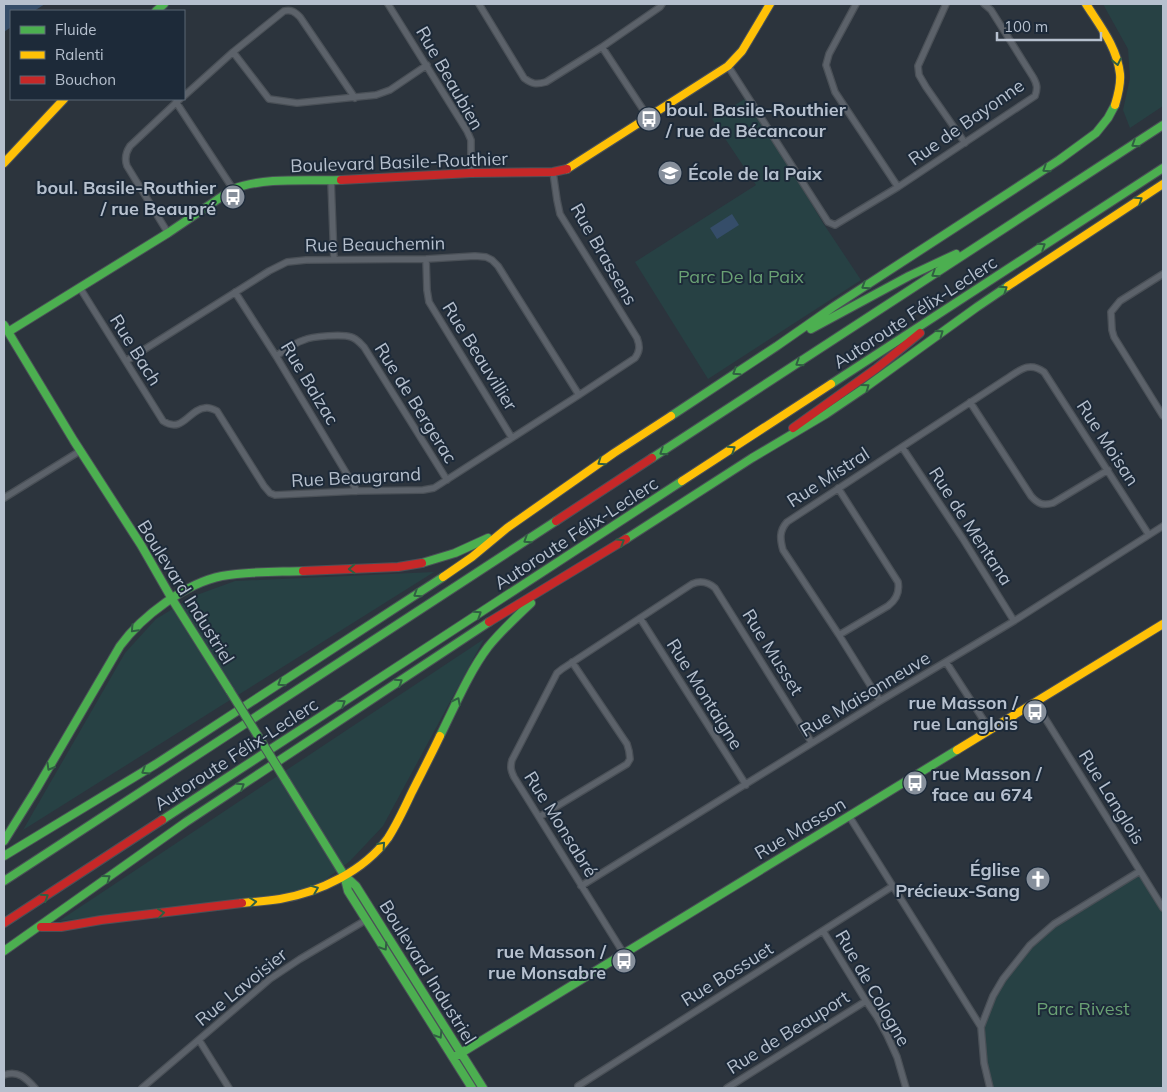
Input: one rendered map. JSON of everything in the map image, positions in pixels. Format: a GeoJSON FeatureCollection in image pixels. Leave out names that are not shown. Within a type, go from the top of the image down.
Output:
{"type":"FeatureCollection","features":[{"type":"Feature","properties":{"kind":"main road","name":"Boulevard Basile-Routhier"},"geometry":{"type":"LineString","coordinates":[[6,328],[80,288],[168,233],[233,189],[243,185],[264,182],[471,173],[553,172],[566,169],[728,66],[742,51],[770,4]]}},
{"type":"Feature","properties":{"kind":"main road"},"geometry":{"type":"LineString","coordinates":[[4,856],[119,788],[445,576],[472,557],[507,528],[614,453],[1086,141],[1100,128],[1115,105],[1120,75],[1118,60],[1111,43],[1086,4]]}},
{"type":"Feature","properties":{"kind":"main road"},"geometry":{"type":"LineString","coordinates":[[4,163],[63,100]]}},
{"type":"Feature","properties":{"kind":"main road","name":"Autoroute Félix-Leclerc"},"geometry":{"type":"LineString","coordinates":[[4,881],[1163,126]]}},
{"type":"Feature","properties":{"kind":"main road","name":"Autoroute Félix-Leclerc"},"geometry":{"type":"LineString","coordinates":[[4,923],[1163,168]]}},
{"type":"Feature","properties":{"kind":"main road"},"geometry":{"type":"LineString","coordinates":[[4,951],[40,928],[182,825],[490,622],[648,526],[752,458],[809,425],[970,312],[1163,184]]}},
{"type":"Feature","properties":{"kind":"main road"},"geometry":{"type":"LineString","coordinates":[[778,346],[909,276],[991,238]]}},
{"type":"Feature","properties":{"kind":"main road"},"geometry":{"type":"LineString","coordinates":[[752,458],[877,368],[972,292]]}},
{"type":"Feature","properties":{"kind":"main road","name":"Boulevard Industriel"},"geometry":{"type":"LineString","coordinates":[[6,328],[344,875],[356,886],[483,1088]]}},
{"type":"Feature","properties":{"kind":"main road"},"geometry":{"type":"LineString","coordinates":[[4,841],[38,788],[123,641],[144,618],[172,598],[206,580],[233,574],[398,567],[428,563],[468,549],[507,528]]}},
{"type":"Feature","properties":{"kind":"main road"},"geometry":{"type":"LineString","coordinates":[[40,928],[284,899],[308,892],[344,875],[366,860],[392,832],[462,691],[488,647],[513,618],[552,584]]}},
{"type":"Feature","properties":{"kind":"main road","name":"Rue Masson"},"geometry":{"type":"LineString","coordinates":[[453,1058],[1163,624]]}},
{"type":"Feature","properties":{"kind":"main road","name":"Boulevard Industriel"},"geometry":{"type":"LineString","coordinates":[[344,875],[348,891],[472,1088]]}},
{"type":"Feature","properties":{"kind":"street","name":"Rue Beaubien"},"geometry":{"type":"LineString","coordinates":[[388,4],[427,65],[471,140],[471,173]]}},
{"type":"Feature","properties":{"kind":"street"},"geometry":{"type":"LineString","coordinates":[[479,4],[524,78],[531,83],[538,84],[546,82],[602,47],[662,4]]}},
{"type":"Feature","properties":{"kind":"street"},"geometry":{"type":"LineString","coordinates":[[856,4],[829,54],[826,65],[835,92],[898,188]]}},
{"type":"Feature","properties":{"kind":"street"},"geometry":{"type":"LineString","coordinates":[[946,4],[920,59],[918,66],[919,75],[965,143]]}},
{"type":"Feature","properties":{"kind":"street","name":"Rue de Bayonne"},"geometry":{"type":"LineString","coordinates":[[728,66],[828,222],[836,225],[898,188],[1035,96],[1037,84],[991,10],[984,4]]}},
{"type":"Feature","properties":{"kind":"street"},"geometry":{"type":"LineString","coordinates":[[185,95],[233,52],[284,11],[289,10],[296,12],[300,17],[355,98]]}},
{"type":"Feature","properties":{"kind":"street"},"geometry":{"type":"LineString","coordinates":[[602,47],[648,117]]}},
{"type":"Feature","properties":{"kind":"street"},"geometry":{"type":"LineString","coordinates":[[233,52],[269,98],[297,103],[376,96],[390,90],[427,65]]}},
{"type":"Feature","properties":{"kind":"street"},"geometry":{"type":"LineString","coordinates":[[168,233],[127,166],[125,157],[130,146],[178,100],[233,189]]}},
{"type":"Feature","properties":{"kind":"street","name":"Rue Brassens"},"geometry":{"type":"LineString","coordinates":[[553,172],[560,214],[637,338],[640,347]]}},
{"type":"Feature","properties":{"kind":"street"},"geometry":{"type":"LineString","coordinates":[[331,180],[334,260]]}},
{"type":"Feature","properties":{"kind":"street","name":"Rue Beauchemin"},"geometry":{"type":"LineString","coordinates":[[126,361],[269,271],[287,262],[475,256],[486,257],[498,266],[579,395]]}},
{"type":"Feature","properties":{"kind":"street","name":"Rue Beauvillier"},"geometry":{"type":"LineString","coordinates":[[426,259],[429,302],[512,438]]}},
{"type":"Feature","properties":{"kind":"street"},"geometry":{"type":"LineString","coordinates":[[1163,274],[1120,301],[1112,312],[1112,330],[1114,337],[1163,416]]}},
{"type":"Feature","properties":{"kind":"street","name":"Rue Bach"},"geometry":{"type":"LineString","coordinates":[[80,288],[160,418],[169,425]]}},
{"type":"Feature","properties":{"kind":"street","name":"Rue Balzac"},"geometry":{"type":"LineString","coordinates":[[235,292],[276,356],[357,491]]}},
{"type":"Feature","properties":{"kind":"street","name":"Rue de Bergerac"},"geometry":{"type":"LineString","coordinates":[[276,356],[304,339],[343,335],[357,340],[364,347],[447,480]]}},
{"type":"Feature","properties":{"kind":"street","name":"Rue Beaugrand"},"geometry":{"type":"LineString","coordinates":[[169,425],[180,423],[202,408],[217,411],[264,486],[270,493],[275,495],[424,490],[434,488],[447,480],[635,358],[640,347]]}},
{"type":"Feature","properties":{"kind":"street","name":"Rue Mistral"},"geometry":{"type":"LineString","coordinates":[[880,701],[839,635],[782,550],[780,541],[781,530],[787,522],[838,488],[1024,368],[1032,366],[1039,368]]}},
{"type":"Feature","properties":{"kind":"street","name":"Rue Moisan"},"geometry":{"type":"LineString","coordinates":[[1039,368],[1044,372],[1149,535]]}},
{"type":"Feature","properties":{"kind":"street"},"geometry":{"type":"LineString","coordinates":[[970,402],[1036,502],[1047,505],[1053,503],[1108,470]]}},
{"type":"Feature","properties":{"kind":"street","name":"Rue de Mentana"},"geometry":{"type":"LineString","coordinates":[[902,447],[1014,621]]}},
{"type":"Feature","properties":{"kind":"street"},"geometry":{"type":"LineString","coordinates":[[4,496],[80,450]]}},
{"type":"Feature","properties":{"kind":"street"},"geometry":{"type":"LineString","coordinates":[[838,488],[898,582],[899,588],[894,602],[839,635]]}},
{"type":"Feature","properties":{"kind":"street","name":"Rue Maisonneuve"},"geometry":{"type":"LineString","coordinates":[[581,886],[880,701],[1014,621],[1163,526]]}},
{"type":"Feature","properties":{"kind":"street","name":"Rue Monsabré"},"geometry":{"type":"LineString","coordinates":[[624,954],[514,777],[510,765],[554,677],[562,668],[692,584],[703,582]]}},
{"type":"Feature","properties":{"kind":"street","name":"Rue Musset"},"geometry":{"type":"LineString","coordinates":[[703,582],[711,584],[715,588],[812,743]]}},
{"type":"Feature","properties":{"kind":"street","name":"Rue Montaigne"},"geometry":{"type":"LineString","coordinates":[[640,618],[746,785]]}},
{"type":"Feature","properties":{"kind":"street"},"geometry":{"type":"LineString","coordinates":[[539,817],[627,764],[630,759],[626,744],[572,662]]}},
{"type":"Feature","properties":{"kind":"street"},"geometry":{"type":"LineString","coordinates":[[946,662],[990,730]]}},
{"type":"Feature","properties":{"kind":"street","name":"Rue Langlois"},"geometry":{"type":"LineString","coordinates":[[1035,702],[1163,908]]}},
{"type":"Feature","properties":{"kind":"street"},"geometry":{"type":"LineString","coordinates":[[849,816],[981,1027],[984,1063],[990,1088]]}},
{"type":"Feature","properties":{"kind":"street"},"geometry":{"type":"LineString","coordinates":[[981,1027],[1003,978],[1030,945],[1054,924],[1140,871]]}},
{"type":"Feature","properties":{"kind":"street","name":"Rue Bossuet"},"geometry":{"type":"LineString","coordinates":[[578,1087],[893,886]]}},
{"type":"Feature","properties":{"kind":"street","name":"Rue Lavoisier"},"geometry":{"type":"LineString","coordinates":[[142,1088],[270,979],[300,958],[366,920]]}},
{"type":"Feature","properties":{"kind":"street","name":"Rue de Cologne"},"geometry":{"type":"LineString","coordinates":[[823,931],[877,1017],[893,1047],[906,1088]]}},
{"type":"Feature","properties":{"kind":"street","name":"Rue de Beauport"},"geometry":{"type":"LineString","coordinates":[[727,1088],[866,1001]]}},
{"type":"Feature","properties":{"kind":"street"},"geometry":{"type":"LineString","coordinates":[[199,1040],[229,1088]]}},
{"type":"Feature","properties":{"kind":"street"},"geometry":{"type":"LineString","coordinates":[[4,1075],[14,1073],[20,1075],[27,1079],[35,1088]]}},
{"type":"Feature","properties":{"kind":"green space"},"geometry":{"type":"Polygon","coordinates":[[[1103,4],[1163,4],[1163,106],[1130,128],[1123,110],[1130,78],[1128,49],[1103,4]]]}},
{"type":"Feature","properties":{"kind":"green space","name":"Parc De la Paix"},"geometry":{"type":"Polygon","coordinates":[[[748,97],[823,223],[861,280],[708,379],[635,262],[756,185],[712,119],[748,97]]]}},
{"type":"Feature","properties":{"kind":"green space"},"geometry":{"type":"Polygon","coordinates":[[[434,572],[23,830],[125,653],[156,619],[194,596],[235,581],[434,572]]]}},
{"type":"Feature","properties":{"kind":"green space"},"geometry":{"type":"Polygon","coordinates":[[[484,639],[383,826],[350,861],[325,880],[281,895],[59,921],[484,639]]]}},
{"type":"Feature","properties":{"kind":"green space","name":"Parc Rivest"},"geometry":{"type":"Polygon","coordinates":[[[1140,871],[1163,909],[1163,1088],[990,1088],[981,1038],[986,1015],[1002,980],[1029,946],[1053,925],[1140,871]]]}},
{"type":"Feature","properties":{"kind":"water"},"geometry":{"type":"Polygon","coordinates":[[[4,4],[45,4],[36,10],[10,10],[10,28],[4,32],[4,4]]]}},
{"type":"Feature","properties":{"kind":"water"},"geometry":{"type":"Polygon","coordinates":[[[732,214],[739,225],[717,239],[710,228],[732,214]]]}},
{"type":"Feature","properties":{"kind":"traffic: fast"},"geometry":{"type":"LineString","coordinates":[[157,10],[164,4]]}},
{"type":"Feature","properties":{"kind":"traffic: fast"},"geometry":{"type":"LineString","coordinates":[[671,416],[833,307],[1059,160],[1096,133],[1108,118],[1115,105]]}},
{"type":"Feature","properties":{"kind":"traffic: fast"},"geometry":{"type":"LineString","coordinates":[[652,458],[1163,125]]}},
{"type":"Feature","properties":{"kind":"traffic: fast"},"geometry":{"type":"LineString","coordinates":[[831,384],[1163,168]]}},
{"type":"Feature","properties":{"kind":"traffic: fast"},"geometry":{"type":"LineString","coordinates":[[8,332],[168,233],[233,189],[245,185],[272,181],[341,180]]}},
{"type":"Feature","properties":{"kind":"traffic: fast"},"geometry":{"type":"LineString","coordinates":[[811,329],[909,276],[956,254]]}},
{"type":"Feature","properties":{"kind":"traffic: fast"},"geometry":{"type":"LineString","coordinates":[[626,539],[752,458],[826,414],[1008,286]]}},
{"type":"Feature","properties":{"kind":"traffic: fast"},"geometry":{"type":"LineString","coordinates":[[4,325],[230,691]]}},
{"type":"Feature","properties":{"kind":"traffic: fast"},"geometry":{"type":"LineString","coordinates":[[162,820],[682,481]]}},
{"type":"Feature","properties":{"kind":"traffic: fast"},"geometry":{"type":"LineString","coordinates":[[4,881],[556,521]]}},
{"type":"Feature","properties":{"kind":"traffic: fast"},"geometry":{"type":"LineString","coordinates":[[422,563],[455,553],[488,538]]}},
{"type":"Feature","properties":{"kind":"traffic: fast"},"geometry":{"type":"LineString","coordinates":[[4,841],[120,646],[140,623],[180,593],[208,580],[242,573],[303,571]]}},
{"type":"Feature","properties":{"kind":"traffic: fast"},"geometry":{"type":"LineString","coordinates":[[4,856],[156,764],[443,577]]}},
{"type":"Feature","properties":{"kind":"traffic: fast"},"geometry":{"type":"LineString","coordinates":[[440,736],[462,690],[481,657],[498,635],[531,603]]}},
{"type":"Feature","properties":{"kind":"traffic: fast"},"geometry":{"type":"LineString","coordinates":[[4,951],[186,822],[489,622]]}},
{"type":"Feature","properties":{"kind":"traffic: fast"},"geometry":{"type":"LineString","coordinates":[[230,691],[286,781]]}},
{"type":"Feature","properties":{"kind":"traffic: fast"},"geometry":{"type":"LineString","coordinates":[[453,1058],[957,750]]}},
{"type":"Feature","properties":{"kind":"traffic: fast"},"geometry":{"type":"LineString","coordinates":[[286,781],[344,875],[356,886],[483,1088]]}},
{"type":"Feature","properties":{"kind":"traffic: fast"},"geometry":{"type":"LineString","coordinates":[[344,875],[348,891],[472,1088]]}},
{"type":"Feature","properties":{"kind":"traffic: slow"},"geometry":{"type":"LineString","coordinates":[[567,169],[728,66],[742,51],[770,4]]}},
{"type":"Feature","properties":{"kind":"traffic: slow"},"geometry":{"type":"LineString","coordinates":[[1086,4],[1112,46],[1118,64],[1120,82],[1115,105]]}},
{"type":"Feature","properties":{"kind":"traffic: slow"},"geometry":{"type":"LineString","coordinates":[[4,163],[63,100]]}},
{"type":"Feature","properties":{"kind":"traffic: slow"},"geometry":{"type":"LineString","coordinates":[[1008,286],[1163,184]]}},
{"type":"Feature","properties":{"kind":"traffic: slow"},"geometry":{"type":"LineString","coordinates":[[682,481],[831,384]]}},
{"type":"Feature","properties":{"kind":"traffic: slow"},"geometry":{"type":"LineString","coordinates":[[443,577],[472,557],[507,528],[614,453],[671,416]]}},
{"type":"Feature","properties":{"kind":"traffic: slow"},"geometry":{"type":"LineString","coordinates":[[957,750],[1163,624]]}},
{"type":"Feature","properties":{"kind":"traffic: slow"},"geometry":{"type":"LineString","coordinates":[[242,903],[280,899],[310,891],[340,878],[367,860],[378,850],[391,833],[440,736]]}},
{"type":"Feature","properties":{"kind":"traffic: jam"},"geometry":{"type":"LineString","coordinates":[[341,180],[471,173],[553,172],[567,169]]}},
{"type":"Feature","properties":{"kind":"traffic: jam"},"geometry":{"type":"LineString","coordinates":[[793,428],[877,368],[920,333]]}},
{"type":"Feature","properties":{"kind":"traffic: jam"},"geometry":{"type":"LineString","coordinates":[[556,521],[652,458]]}},
{"type":"Feature","properties":{"kind":"traffic: jam"},"geometry":{"type":"LineString","coordinates":[[489,622],[626,539]]}},
{"type":"Feature","properties":{"kind":"traffic: jam"},"geometry":{"type":"LineString","coordinates":[[303,571],[398,567],[422,563]]}},
{"type":"Feature","properties":{"kind":"traffic: jam"},"geometry":{"type":"LineString","coordinates":[[4,923],[162,820]]}},
{"type":"Feature","properties":{"kind":"traffic: jam"},"geometry":{"type":"LineString","coordinates":[[41,927],[61,927],[101,920],[242,903]]}},
{"type":"Feature","properties":{"kind":"place","name":"boul. Basile-Routhier / rue de Bécancour"},"geometry":{"type":"Point","coordinates":[649,119]}},
{"type":"Feature","properties":{"kind":"place","name":"École de la Paix"},"geometry":{"type":"Point","coordinates":[670,173]}},
{"type":"Feature","properties":{"kind":"place","name":"boul. Basile-Routhier / rue Beaupré"},"geometry":{"type":"Point","coordinates":[233,197]}},
{"type":"Feature","properties":{"kind":"place","name":"rue Masson / rue Langlois"},"geometry":{"type":"Point","coordinates":[1035,712]}},
{"type":"Feature","properties":{"kind":"place","name":"rue Masson / face au 674"},"geometry":{"type":"Point","coordinates":[915,783]}},
{"type":"Feature","properties":{"kind":"place","name":"Église Précieux-Sang"},"geometry":{"type":"Point","coordinates":[1038,879]}},
{"type":"Feature","properties":{"kind":"place","name":"rue Masson / rue Monsabre"},"geometry":{"type":"Point","coordinates":[624,961]}}]}
